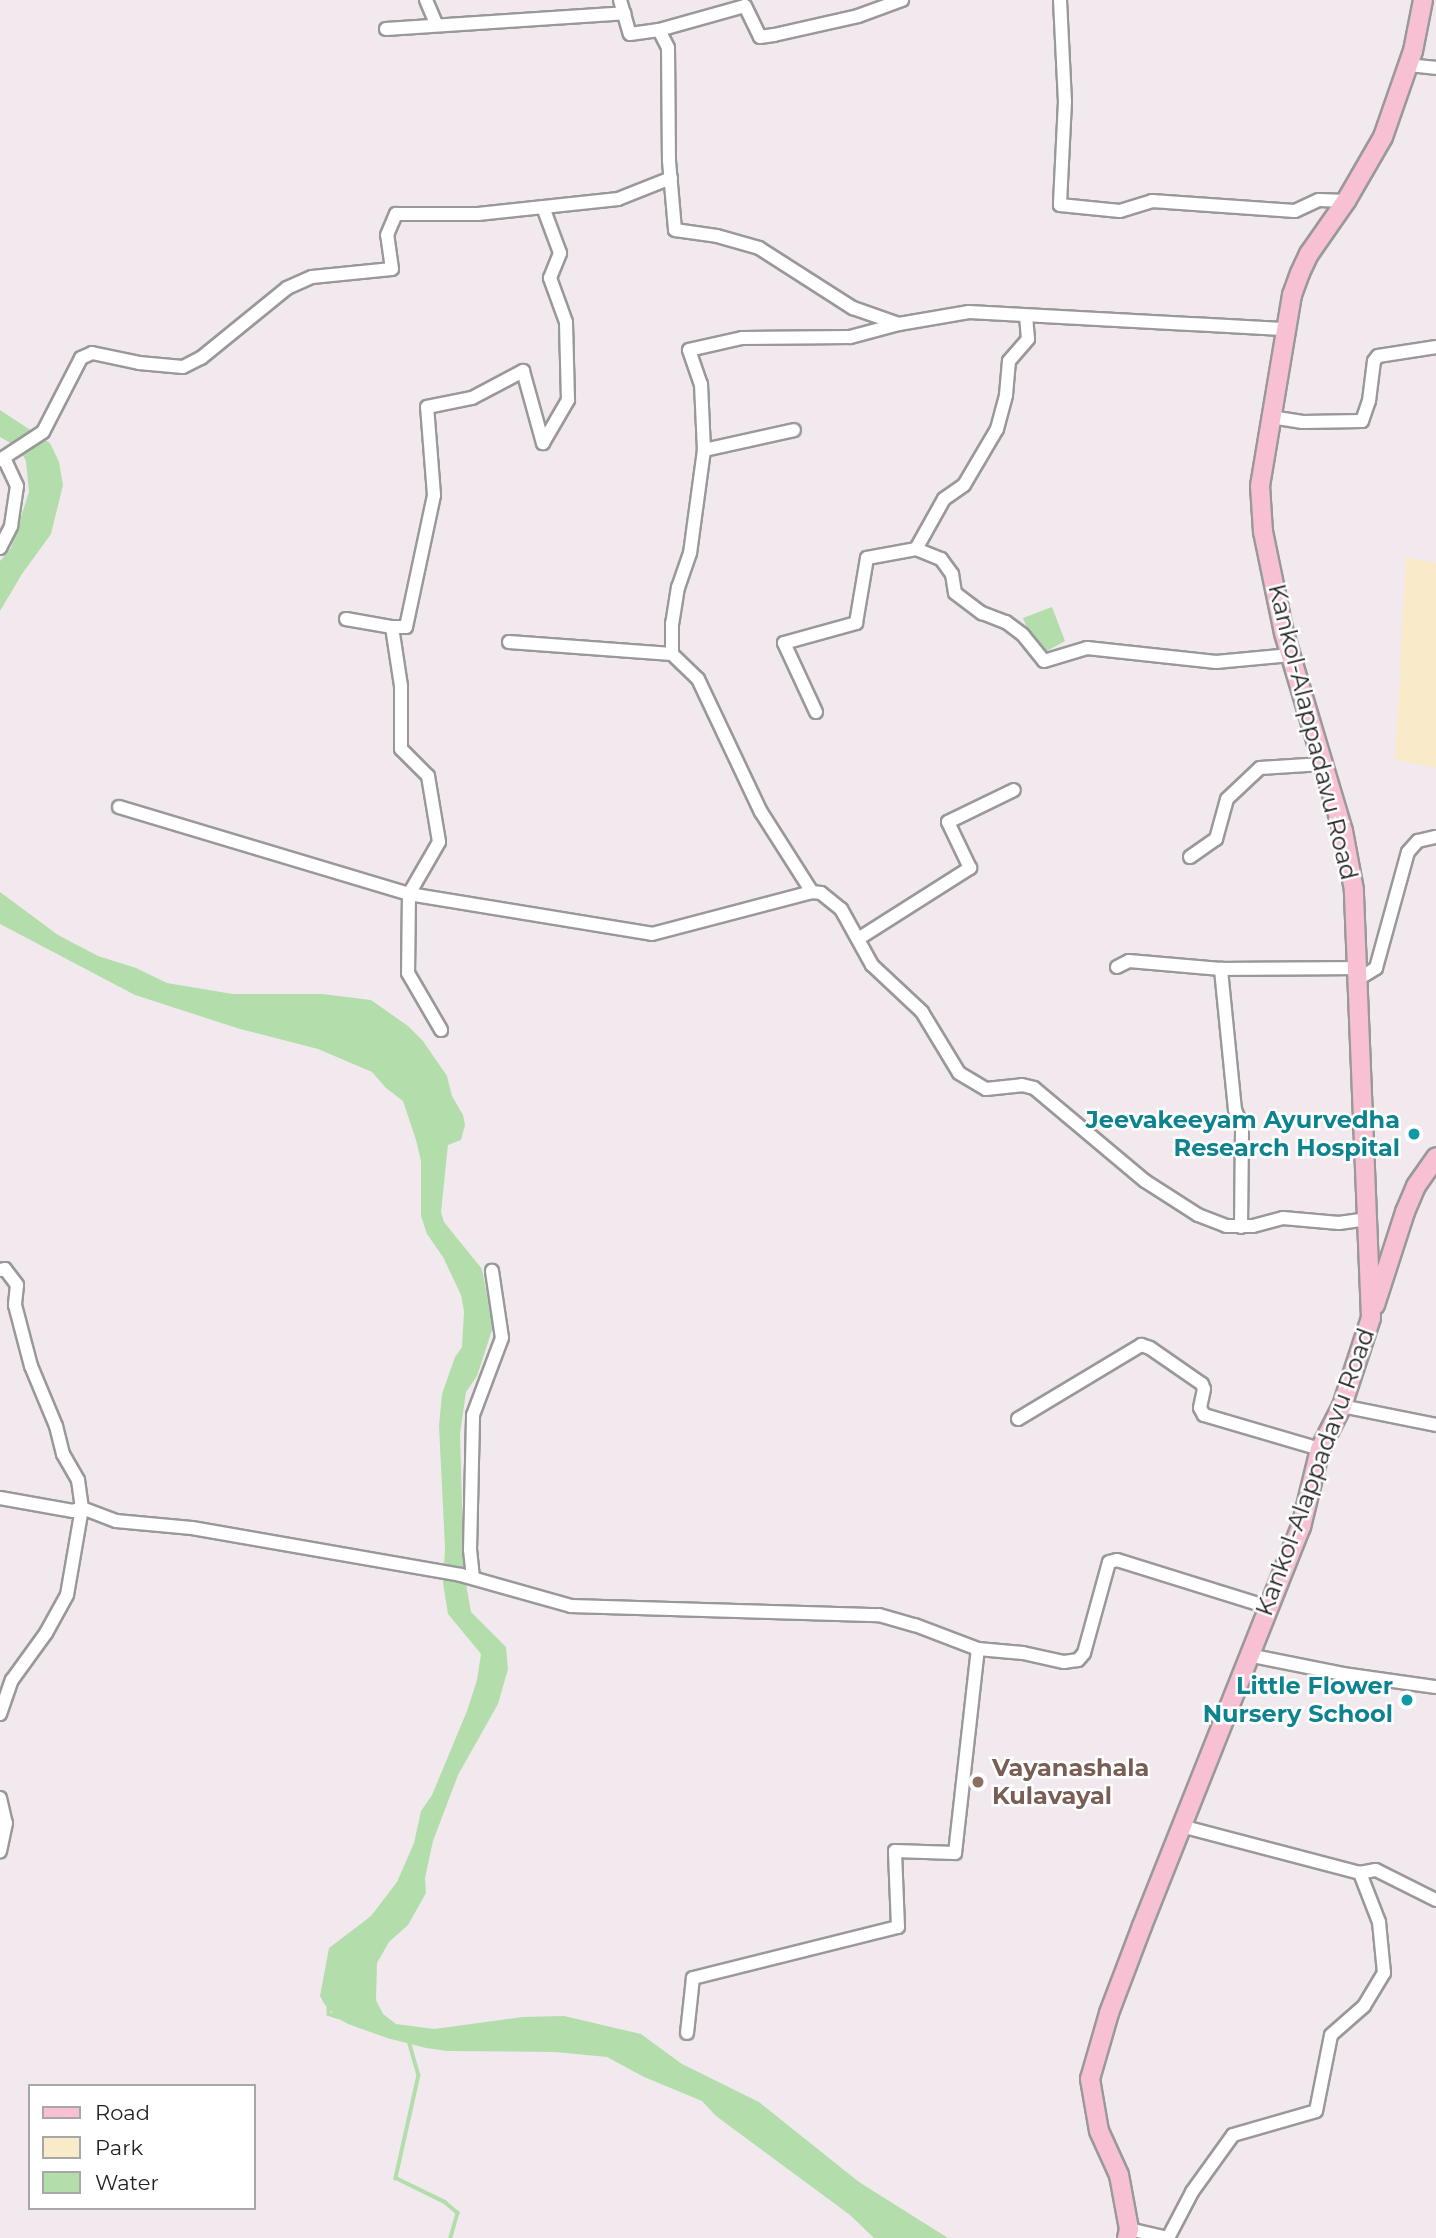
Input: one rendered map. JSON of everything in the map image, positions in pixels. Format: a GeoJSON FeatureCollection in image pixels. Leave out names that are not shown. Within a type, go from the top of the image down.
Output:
{"type":"FeatureCollection","features":[{"type":"Feature","properties":{"kind":"main road","name":"Kankol-Alappadavu Road"},"geometry":{"type":"LineString","coordinates":[[1128,2234],[1119,2175],[1099,2131],[1090,2079],[1109,2012],[1248,1655],[1301,1527],[1320,1448],[1342,1406],[1371,1318],[1354,890],[1343,831],[1291,654],[1264,532],[1260,486],[1287,329],[1300,274],[1309,254],[1346,201],[1383,137],[1408,65],[1423,0]]}},
{"type":"Feature","properties":{"kind":"main road"},"geometry":{"type":"LineString","coordinates":[[1371,1318],[1405,1212],[1416,1186],[1436,1157]]}},
{"type":"Feature","properties":{"kind":"street"},"geometry":{"type":"LineString","coordinates":[[426,0],[436,23]]}},
{"type":"Feature","properties":{"kind":"street"},"geometry":{"type":"LineString","coordinates":[[386,29],[622,6],[630,34],[659,30],[746,6],[760,37],[858,16],[902,0]]}},
{"type":"Feature","properties":{"kind":"street"},"geometry":{"type":"LineString","coordinates":[[1060,0],[1065,101],[1060,205],[1120,211],[1152,201],[1295,211],[1319,200],[1346,201]]}},
{"type":"Feature","properties":{"kind":"street"},"geometry":{"type":"LineString","coordinates":[[659,30],[668,48],[675,230],[717,236],[759,248],[853,308],[900,324]]}},
{"type":"Feature","properties":{"kind":"street"},"geometry":{"type":"LineString","coordinates":[[1408,65],[1436,68]]}},
{"type":"Feature","properties":{"kind":"street"},"geometry":{"type":"LineString","coordinates":[[0,548],[11,526],[17,486],[5,457],[43,432],[81,358],[92,353],[139,363],[183,367],[201,358],[287,288],[312,277],[392,269],[387,235],[396,214],[478,214],[618,199],[671,178]]}},
{"type":"Feature","properties":{"kind":"street"},"geometry":{"type":"LineString","coordinates":[[346,619],[406,627],[434,495],[427,407],[472,398],[523,371],[544,443],[568,400],[566,322],[550,278],[559,253],[543,207]]}},
{"type":"Feature","properties":{"kind":"street"},"geometry":{"type":"LineString","coordinates":[[672,654],[672,623],[678,586],[690,553],[704,450],[701,383],[689,350],[742,338],[850,338],[900,324],[969,312],[1026,317],[1084,316],[1287,329]]}},
{"type":"Feature","properties":{"kind":"street"},"geometry":{"type":"LineString","coordinates":[[916,548],[944,499],[964,485],[997,429],[1009,361],[1028,339],[1026,317]]}},
{"type":"Feature","properties":{"kind":"street"},"geometry":{"type":"LineString","coordinates":[[1271,417],[1314,422],[1362,421],[1374,361],[1378,356],[1436,347]]}},
{"type":"Feature","properties":{"kind":"street"},"geometry":{"type":"LineString","coordinates":[[704,450],[794,429]]}},
{"type":"Feature","properties":{"kind":"street"},"geometry":{"type":"LineString","coordinates":[[816,712],[785,643],[856,623],[867,558],[916,548],[941,559],[952,574],[955,593],[982,613],[1006,622],[1023,635],[1044,661],[1087,648],[1216,662],[1291,654]]}},
{"type":"Feature","properties":{"kind":"street"},"geometry":{"type":"LineString","coordinates":[[392,627],[401,686],[401,749],[428,776],[439,842],[410,894],[408,973],[441,1030]]}},
{"type":"Feature","properties":{"kind":"street"},"geometry":{"type":"LineString","coordinates":[[509,642],[672,654],[698,679],[761,812],[812,892]]}},
{"type":"Feature","properties":{"kind":"street"},"geometry":{"type":"LineString","coordinates":[[1191,857],[1216,839],[1227,799],[1260,768],[1324,764]]}},
{"type":"Feature","properties":{"kind":"street"},"geometry":{"type":"LineString","coordinates":[[858,939],[970,868],[948,822],[1014,790]]}},
{"type":"Feature","properties":{"kind":"street"},"geometry":{"type":"LineString","coordinates":[[119,807],[410,894],[652,934],[812,892],[821,894],[841,909],[872,965],[922,1012],[959,1073],[973,1083],[986,1089],[1022,1085],[1034,1088],[1145,1181],[1198,1215],[1227,1226],[1241,1227],[1283,1218],[1339,1223],[1368,1219]]}},
{"type":"Feature","properties":{"kind":"street"},"geometry":{"type":"LineString","coordinates":[[1117,967],[1129,961],[1221,969],[1358,974],[1376,968],[1408,852],[1418,842],[1436,836]]}},
{"type":"Feature","properties":{"kind":"street"},"geometry":{"type":"LineString","coordinates":[[1221,969],[1235,1110],[1242,1127],[1241,1227]]}},
{"type":"Feature","properties":{"kind":"street"},"geometry":{"type":"LineString","coordinates":[[0,1270],[5,1269],[17,1285],[15,1305],[31,1366],[56,1426],[63,1454],[78,1480],[82,1508],[67,1595],[46,1633],[12,1680],[0,1714]]}},
{"type":"Feature","properties":{"kind":"street"},"geometry":{"type":"LineString","coordinates":[[474,1578],[470,1550],[472,1415],[502,1338],[492,1271]]}},
{"type":"Feature","properties":{"kind":"street"},"geometry":{"type":"LineString","coordinates":[[1018,1419],[1141,1345],[1150,1348],[1202,1384],[1204,1389],[1200,1408],[1204,1415],[1320,1448]]}},
{"type":"Feature","properties":{"kind":"street"},"geometry":{"type":"LineString","coordinates":[[1342,1406],[1436,1425]]}},
{"type":"Feature","properties":{"kind":"street"},"geometry":{"type":"LineString","coordinates":[[0,1498],[73,1511],[82,1508],[116,1521],[192,1528],[456,1574],[571,1606],[879,1615],[915,1625],[978,1649],[1023,1653],[1063,1662],[1078,1660],[1084,1653],[1109,1562],[1116,1560],[1268,1607]]}},
{"type":"Feature","properties":{"kind":"street"},"geometry":{"type":"LineString","coordinates":[[687,2032],[693,1978],[898,1927],[895,1851],[955,1853],[978,1649]]}},
{"type":"Feature","properties":{"kind":"street"},"geometry":{"type":"LineString","coordinates":[[1248,1655],[1343,1674],[1436,1687]]}},
{"type":"Feature","properties":{"kind":"street"},"geometry":{"type":"LineString","coordinates":[[0,1798],[6,1822],[0,1851]]}},
{"type":"Feature","properties":{"kind":"street"},"geometry":{"type":"LineString","coordinates":[[1181,1826],[1360,1873],[1376,1870],[1436,1900]]}},
{"type":"Feature","properties":{"kind":"street"},"geometry":{"type":"LineString","coordinates":[[1128,2234],[1168,2238],[1192,2192],[1233,2135],[1316,2111],[1331,2035],[1364,2006],[1384,1973],[1379,1922],[1360,1873]]}},
{"type":"Feature","properties":{"kind":"green space"},"geometry":{"type":"Polygon","coordinates":[[[1406,557],[1436,563],[1436,768],[1395,760],[1406,557]]]}},
{"type":"Feature","properties":{"kind":"water"},"geometry":{"type":"Polygon","coordinates":[[[0,410],[50,443],[59,462],[63,485],[51,534],[0,611],[0,561],[11,548],[29,492],[26,461],[19,448],[0,437],[0,410]]]}},
{"type":"Feature","properties":{"kind":"water"},"geometry":{"type":"Polygon","coordinates":[[[1052,607],[1065,641],[1038,656],[1023,618],[1052,607]]]}},
{"type":"Feature","properties":{"kind":"water"},"geometry":{"type":"Polygon","coordinates":[[[0,892],[58,935],[98,956],[136,968],[167,983],[233,994],[322,994],[371,1000],[408,1026],[423,1041],[447,1076],[452,1096],[463,1115],[465,1125],[461,1140],[448,1145],[441,1212],[444,1222],[482,1269],[493,1327],[477,1376],[466,1392],[460,1434],[464,1572],[471,1612],[506,1647],[508,1669],[498,1704],[458,1775],[433,1841],[425,1878],[426,1893],[408,1925],[389,1942],[377,1963],[376,2000],[383,2014],[396,2024],[434,2029],[522,2017],[564,2016],[641,2034],[682,2064],[759,2102],[859,2182],[948,2238],[874,2238],[850,2215],[716,2116],[702,2101],[644,2077],[607,2057],[555,2052],[447,2051],[426,2048],[348,2024],[325,2005],[320,1996],[329,1948],[371,1916],[397,1882],[414,1843],[421,1811],[432,1795],[467,1711],[477,1680],[481,1654],[448,1614],[443,1583],[445,1548],[439,1426],[442,1394],[455,1357],[462,1347],[464,1311],[461,1295],[443,1257],[427,1234],[421,1216],[421,1161],[416,1140],[403,1101],[386,1088],[372,1072],[318,1049],[240,1029],[135,995],[0,924],[0,892]]]}},
{"type":"Feature","properties":{"kind":"waterway"},"geometry":{"type":"LineString","coordinates":[[329,2007],[329,2014],[338,2017]]}},
{"type":"Feature","properties":{"kind":"waterway"},"geometry":{"type":"LineString","coordinates":[[409,2041],[419,2075],[396,2178],[445,2202],[458,2213],[451,2238]]}},
{"type":"Feature","properties":{"kind":"place","name":"Jeevakeeyam Ayurvedha Research Hospital"},"geometry":{"type":"Point","coordinates":[1414,1134]}},
{"type":"Feature","properties":{"kind":"place","name":"Little Flower Nursery School"},"geometry":{"type":"Point","coordinates":[1407,1700]}},
{"type":"Feature","properties":{"kind":"place","name":"Vayanashala Kulavayal"},"geometry":{"type":"Point","coordinates":[978,1782]}}]}
